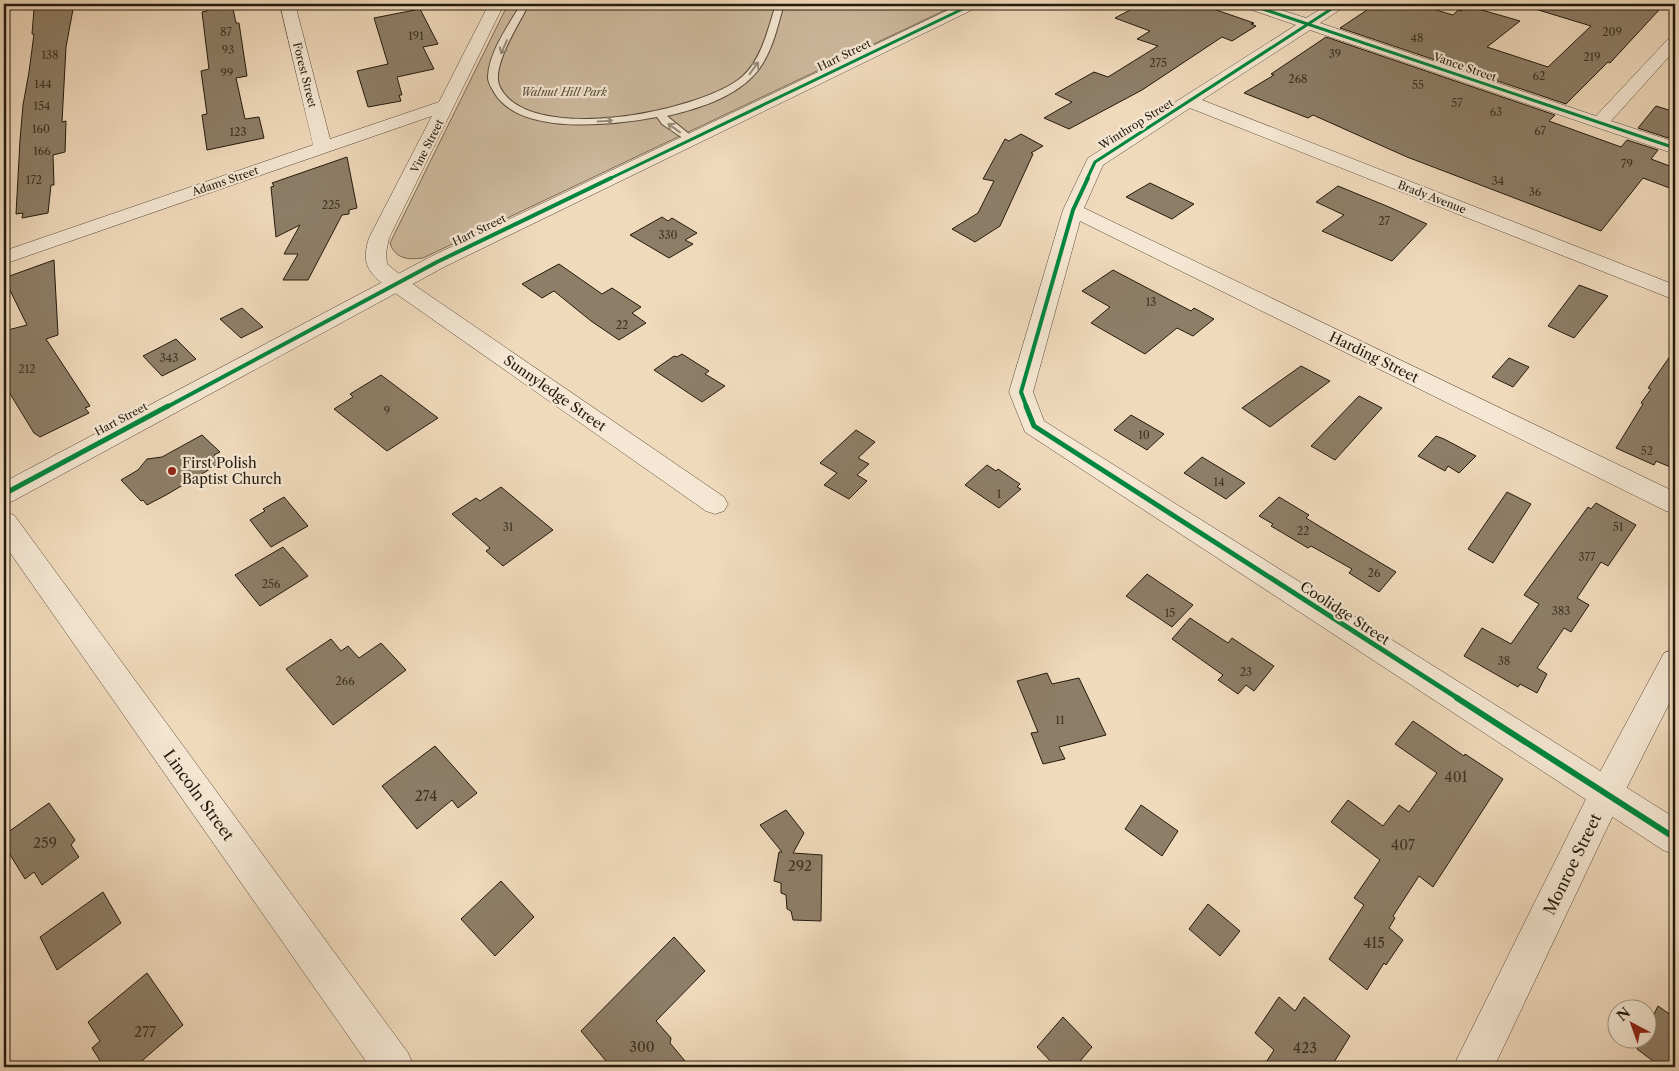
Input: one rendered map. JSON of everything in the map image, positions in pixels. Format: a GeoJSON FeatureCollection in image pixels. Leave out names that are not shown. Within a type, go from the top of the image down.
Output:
{"type":"FeatureCollection","features":[{"type":"Feature","properties":{"kind":"street","name":"Forest Street"},"geometry":{"type":"LineString","coordinates":[[287,4],[324,147]]}},
{"type":"Feature","properties":{"kind":"street","name":"Vine Street"},"geometry":{"type":"LineString","coordinates":[[396,283],[386,276],[377,265],[374,254],[380,238],[497,4]]}},
{"type":"Feature","properties":{"kind":"street","name":"Hart Street"},"geometry":{"type":"LineString","coordinates":[[4,494],[396,283],[973,4]]}},
{"type":"Feature","properties":{"kind":"street","name":"Vance Street"},"geometry":{"type":"LineString","coordinates":[[1248,4],[1675,148]]}},
{"type":"Feature","properties":{"kind":"street","name":"Winthrop Street"},"geometry":{"type":"LineString","coordinates":[[1021,392],[1073,210],[1095,162],[1339,4]]}},
{"type":"Feature","properties":{"kind":"street"},"geometry":{"type":"LineString","coordinates":[[1599,122],[1675,41]]}},
{"type":"Feature","properties":{"kind":"street","name":"Brady Avenue"},"geometry":{"type":"LineString","coordinates":[[1190,102],[1675,293]]}},
{"type":"Feature","properties":{"kind":"street","name":"Adams Street"},"geometry":{"type":"LineString","coordinates":[[4,258],[448,105]]}},
{"type":"Feature","properties":{"kind":"street","name":"Harding Street"},"geometry":{"type":"LineString","coordinates":[[1073,210],[1675,504]]}},
{"type":"Feature","properties":{"kind":"street","name":"Sunnyledge Street"},"geometry":{"type":"LineString","coordinates":[[396,283],[714,504]]}},
{"type":"Feature","properties":{"kind":"street","name":"Coolidge Street"},"geometry":{"type":"LineString","coordinates":[[1021,392],[1034,426],[1675,838]]}},
{"type":"Feature","properties":{"kind":"street","name":"Lincoln Street"},"geometry":{"type":"LineString","coordinates":[[4,522],[394,1067]]}},
{"type":"Feature","properties":{"kind":"street","name":"Monroe Street"},"geometry":{"type":"LineString","coordinates":[[1473,1067],[1606,794],[1675,662]]}},
{"type":"Feature","properties":{"kind":"lane"},"geometry":{"type":"LineString","coordinates":[[526,4],[502,49],[493,77],[497,90],[508,102],[529,114],[564,120],[603,121],[660,114],[704,102],[746,78],[755,68],[762,54],[780,4]]}},
{"type":"Feature","properties":{"kind":"lane"},"geometry":{"type":"LineString","coordinates":[[660,114],[666,122],[690,140]]}},
{"type":"Feature","properties":{"kind":"green space","name":"Walnut Hill Park"},"geometry":{"type":"Polygon","coordinates":[[[508,4],[958,4],[423,258],[412,259],[403,257],[395,252],[390,243],[508,4]]]}},
{"type":"Feature","properties":{"kind":"building"},"geometry":{"type":"Polygon","coordinates":[[[74,4],[66,47],[62,122],[66,121],[65,152],[53,155],[54,185],[51,185],[48,213],[22,218],[23,213],[16,214],[20,140],[23,105],[34,34],[32,34],[34,9],[74,4]]]}},
{"type":"Feature","properties":{"kind":"building"},"geometry":{"type":"Polygon","coordinates":[[[205,4],[232,4],[236,23],[239,23],[247,76],[236,78],[245,119],[259,117],[264,138],[207,150],[202,115],[207,114],[201,71],[209,69],[202,12],[207,11],[205,4]]]}},
{"type":"Feature","properties":{"kind":"building"},"geometry":{"type":"Polygon","coordinates":[[[1141,4],[1199,4],[1254,23],[1251,24],[1256,26],[1232,41],[1222,37],[1142,90],[1069,129],[1044,118],[1072,102],[1055,94],[1094,72],[1108,77],[1158,46],[1137,39],[1150,31],[1115,18],[1141,4]]]}},
{"type":"Feature","properties":{"kind":"building"},"geometry":{"type":"Polygon","coordinates":[[[1376,4],[1416,4],[1453,15],[1458,10],[1461,11],[1468,6],[1520,21],[1487,47],[1548,67],[1591,26],[1535,9],[1536,4],[1659,4],[1654,9],[1659,10],[1610,63],[1608,62],[1566,104],[1340,28],[1376,4]]]}},
{"type":"Feature","properties":{"kind":"building"},"geometry":{"type":"Polygon","coordinates":[[[420,9],[438,44],[423,47],[434,69],[397,77],[402,95],[399,95],[401,101],[368,107],[357,71],[388,64],[374,18],[420,9]]]}},
{"type":"Feature","properties":{"kind":"building"},"geometry":{"type":"Polygon","coordinates":[[[1326,37],[1555,115],[1549,121],[1621,147],[1627,140],[1658,150],[1651,159],[1675,168],[1675,190],[1643,178],[1601,231],[1407,157],[1313,115],[1308,118],[1244,93],[1274,75],[1271,74],[1326,37]]]}},
{"type":"Feature","properties":{"kind":"building"},"geometry":{"type":"Polygon","coordinates":[[[1656,106],[1675,112],[1675,129],[1668,138],[1638,128],[1656,106]]]}},
{"type":"Feature","properties":{"kind":"building"},"geometry":{"type":"Polygon","coordinates":[[[1021,134],[1043,146],[1031,153],[1033,154],[1000,226],[975,242],[952,229],[978,213],[994,181],[983,179],[1005,139],[1009,141],[1021,134]]]}},
{"type":"Feature","properties":{"kind":"building"},"geometry":{"type":"Polygon","coordinates":[[[347,157],[357,208],[349,210],[349,214],[342,215],[308,280],[283,280],[298,254],[284,254],[300,225],[276,237],[271,187],[274,186],[272,183],[347,157]]]}},
{"type":"Feature","properties":{"kind":"building"},"geometry":{"type":"Polygon","coordinates":[[[1150,183],[1194,204],[1172,219],[1126,197],[1150,183]]]}},
{"type":"Feature","properties":{"kind":"building"},"geometry":{"type":"Polygon","coordinates":[[[1338,186],[1427,224],[1392,261],[1322,231],[1344,215],[1316,202],[1338,186]]]}},
{"type":"Feature","properties":{"kind":"building"},"geometry":{"type":"Polygon","coordinates":[[[662,217],[668,221],[672,218],[697,233],[685,240],[693,244],[669,258],[630,235],[662,217]]]}},
{"type":"Feature","properties":{"kind":"building"},"geometry":{"type":"Polygon","coordinates":[[[54,260],[58,335],[46,339],[90,406],[85,408],[89,413],[40,437],[34,433],[4,384],[4,331],[27,325],[4,278],[54,260]]]}},
{"type":"Feature","properties":{"kind":"building"},"geometry":{"type":"Polygon","coordinates":[[[559,264],[602,294],[612,288],[641,307],[632,313],[646,323],[619,340],[591,321],[554,291],[542,298],[522,284],[559,264]]]}},
{"type":"Feature","properties":{"kind":"building"},"geometry":{"type":"Polygon","coordinates":[[[1113,270],[1191,311],[1194,308],[1214,319],[1193,336],[1177,328],[1145,354],[1091,323],[1110,307],[1082,291],[1113,270]]]}},
{"type":"Feature","properties":{"kind":"building"},"geometry":{"type":"Polygon","coordinates":[[[1579,285],[1608,296],[1574,338],[1548,326],[1579,285]]]}},
{"type":"Feature","properties":{"kind":"building"},"geometry":{"type":"Polygon","coordinates":[[[242,308],[263,327],[241,338],[220,319],[242,308]]]}},
{"type":"Feature","properties":{"kind":"building"},"geometry":{"type":"Polygon","coordinates":[[[176,339],[196,359],[162,376],[143,356],[176,339]]]}},
{"type":"Feature","properties":{"kind":"building"},"geometry":{"type":"Polygon","coordinates":[[[1675,349],[1675,469],[1656,461],[1654,465],[1616,448],[1651,389],[1648,388],[1675,349]]]}},
{"type":"Feature","properties":{"kind":"building"},"geometry":{"type":"Polygon","coordinates":[[[682,354],[709,371],[705,374],[725,386],[702,402],[654,370],[674,356],[677,357],[682,354]]]}},
{"type":"Feature","properties":{"kind":"building"},"geometry":{"type":"Polygon","coordinates":[[[1509,358],[1529,367],[1513,387],[1492,377],[1509,358]]]}},
{"type":"Feature","properties":{"kind":"building"},"geometry":{"type":"Polygon","coordinates":[[[1301,366],[1330,381],[1270,427],[1242,408],[1301,366]]]}},
{"type":"Feature","properties":{"kind":"building"},"geometry":{"type":"Polygon","coordinates":[[[381,375],[438,418],[387,451],[334,409],[353,397],[350,394],[381,375]]]}},
{"type":"Feature","properties":{"kind":"building"},"geometry":{"type":"Polygon","coordinates":[[[1359,396],[1382,408],[1335,460],[1311,446],[1359,396]]]}},
{"type":"Feature","properties":{"kind":"building"},"geometry":{"type":"Polygon","coordinates":[[[1131,415],[1164,434],[1147,450],[1114,430],[1131,415]]]}},
{"type":"Feature","properties":{"kind":"building"},"geometry":{"type":"Polygon","coordinates":[[[856,430],[875,442],[858,458],[869,464],[857,475],[867,481],[849,499],[824,485],[837,473],[820,463],[856,430]]]}},
{"type":"Feature","properties":{"kind":"building","name":"First Polish Baptist Church"},"geometry":{"type":"Polygon","coordinates":[[[202,435],[220,452],[214,455],[222,462],[166,495],[147,505],[121,480],[138,470],[147,459],[162,457],[202,435]]]}},
{"type":"Feature","properties":{"kind":"building"},"geometry":{"type":"Polygon","coordinates":[[[1436,436],[1476,456],[1459,473],[1448,466],[1445,471],[1418,456],[1436,436]]]}},
{"type":"Feature","properties":{"kind":"building"},"geometry":{"type":"Polygon","coordinates":[[[1202,457],[1245,483],[1226,499],[1184,473],[1202,457]]]}},
{"type":"Feature","properties":{"kind":"building"},"geometry":{"type":"Polygon","coordinates":[[[987,465],[996,471],[998,469],[1020,484],[1017,487],[1021,489],[999,508],[965,485],[987,465]]]}},
{"type":"Feature","properties":{"kind":"building"},"geometry":{"type":"Polygon","coordinates":[[[501,487],[553,530],[503,566],[486,551],[490,548],[452,514],[476,498],[480,501],[501,487]]]}},
{"type":"Feature","properties":{"kind":"building"},"geometry":{"type":"Polygon","coordinates":[[[1507,492],[1531,504],[1493,563],[1468,549],[1507,492]]]}},
{"type":"Feature","properties":{"kind":"building"},"geometry":{"type":"Polygon","coordinates":[[[284,497],[308,526],[271,547],[250,520],[265,511],[263,509],[284,497]]]}},
{"type":"Feature","properties":{"kind":"building"},"geometry":{"type":"Polygon","coordinates":[[[1279,497],[1309,515],[1306,518],[1396,572],[1379,592],[1349,573],[1352,569],[1311,546],[1308,548],[1271,526],[1273,524],[1259,516],[1279,497]]]}},
{"type":"Feature","properties":{"kind":"building"},"geometry":{"type":"Polygon","coordinates":[[[1596,503],[1636,525],[1608,566],[1601,562],[1577,598],[1589,605],[1571,632],[1564,628],[1537,668],[1547,674],[1537,693],[1520,684],[1518,687],[1464,656],[1482,628],[1511,644],[1539,604],[1524,595],[1588,507],[1591,509],[1596,503]]]}},
{"type":"Feature","properties":{"kind":"building"},"geometry":{"type":"Polygon","coordinates":[[[283,547],[308,576],[260,606],[235,575],[283,547]]]}},
{"type":"Feature","properties":{"kind":"building"},"geometry":{"type":"Polygon","coordinates":[[[1147,574],[1193,605],[1172,627],[1126,596],[1147,574]]]}},
{"type":"Feature","properties":{"kind":"building"},"geometry":{"type":"Polygon","coordinates":[[[1190,618],[1228,643],[1232,638],[1274,666],[1254,691],[1246,685],[1238,694],[1218,680],[1223,675],[1172,639],[1190,618]]]}},
{"type":"Feature","properties":{"kind":"building"},"geometry":{"type":"Polygon","coordinates":[[[331,639],[341,651],[348,646],[359,658],[381,643],[406,670],[333,725],[286,669],[331,639]]]}},
{"type":"Feature","properties":{"kind":"building"},"geometry":{"type":"Polygon","coordinates":[[[1047,673],[1052,684],[1079,678],[1106,735],[1059,747],[1065,759],[1043,764],[1031,733],[1038,732],[1017,681],[1047,673]]]}},
{"type":"Feature","properties":{"kind":"building"},"geometry":{"type":"Polygon","coordinates":[[[1413,721],[1464,756],[1465,754],[1503,779],[1433,887],[1419,876],[1393,916],[1395,918],[1389,928],[1403,940],[1386,965],[1384,963],[1367,990],[1329,959],[1364,905],[1354,898],[1380,860],[1331,822],[1348,800],[1383,826],[1399,805],[1409,812],[1437,773],[1395,744],[1413,721]]]}},
{"type":"Feature","properties":{"kind":"building"},"geometry":{"type":"Polygon","coordinates":[[[435,746],[477,793],[458,808],[452,800],[417,829],[382,786],[435,746]]]}},
{"type":"Feature","properties":{"kind":"building"},"geometry":{"type":"Polygon","coordinates":[[[49,803],[75,840],[71,845],[79,857],[42,885],[34,872],[25,879],[4,845],[4,835],[49,803]]]}},
{"type":"Feature","properties":{"kind":"building"},"geometry":{"type":"Polygon","coordinates":[[[1141,805],[1178,831],[1162,856],[1125,829],[1141,805]]]}},
{"type":"Feature","properties":{"kind":"building"},"geometry":{"type":"Polygon","coordinates":[[[786,810],[804,833],[793,853],[822,855],[821,921],[793,920],[791,911],[787,909],[786,895],[781,893],[781,883],[774,881],[779,852],[782,852],[760,825],[786,810]]]}},
{"type":"Feature","properties":{"kind":"building"},"geometry":{"type":"Polygon","coordinates":[[[501,881],[534,917],[495,956],[461,919],[501,881]]]}},
{"type":"Feature","properties":{"kind":"building"},"geometry":{"type":"Polygon","coordinates":[[[103,892],[121,923],[57,970],[40,937],[103,892]]]}},
{"type":"Feature","properties":{"kind":"building"},"geometry":{"type":"Polygon","coordinates":[[[1208,904],[1240,931],[1220,956],[1189,929],[1208,904]]]}},
{"type":"Feature","properties":{"kind":"building"},"geometry":{"type":"Polygon","coordinates":[[[674,937],[705,971],[656,1021],[671,1038],[670,1043],[690,1067],[611,1067],[581,1031],[674,937]]]}},
{"type":"Feature","properties":{"kind":"building"},"geometry":{"type":"Polygon","coordinates":[[[147,973],[183,1025],[135,1067],[104,1067],[92,1048],[100,1041],[88,1022],[147,973]]]}},
{"type":"Feature","properties":{"kind":"building"},"geometry":{"type":"Polygon","coordinates":[[[1279,997],[1295,1011],[1304,997],[1350,1036],[1331,1067],[1263,1067],[1274,1050],[1255,1033],[1279,997]]]}},
{"type":"Feature","properties":{"kind":"building"},"geometry":{"type":"Polygon","coordinates":[[[1658,1006],[1675,1018],[1675,1067],[1661,1067],[1637,1049],[1656,1048],[1656,1010],[1658,1006]]]}},
{"type":"Feature","properties":{"kind":"building"},"geometry":{"type":"Polygon","coordinates":[[[1063,1017],[1092,1047],[1075,1067],[1056,1067],[1037,1047],[1063,1017]]]}},
{"type":"Feature","properties":{"kind":"cycle path"},"geometry":{"type":"LineString","coordinates":[[4,494],[437,262],[973,4]]}},
{"type":"Feature","properties":{"kind":"cycle path"},"geometry":{"type":"LineString","coordinates":[[1248,4],[1675,148]]}},
{"type":"Feature","properties":{"kind":"cycle path"},"geometry":{"type":"LineString","coordinates":[[1339,4],[1095,162],[1073,210],[1021,392],[1034,426],[1675,838]]}},
{"type":"Feature","properties":{"kind":"place","name":"First Polish Baptist Church"},"geometry":{"type":"Point","coordinates":[172,471]}}]}
